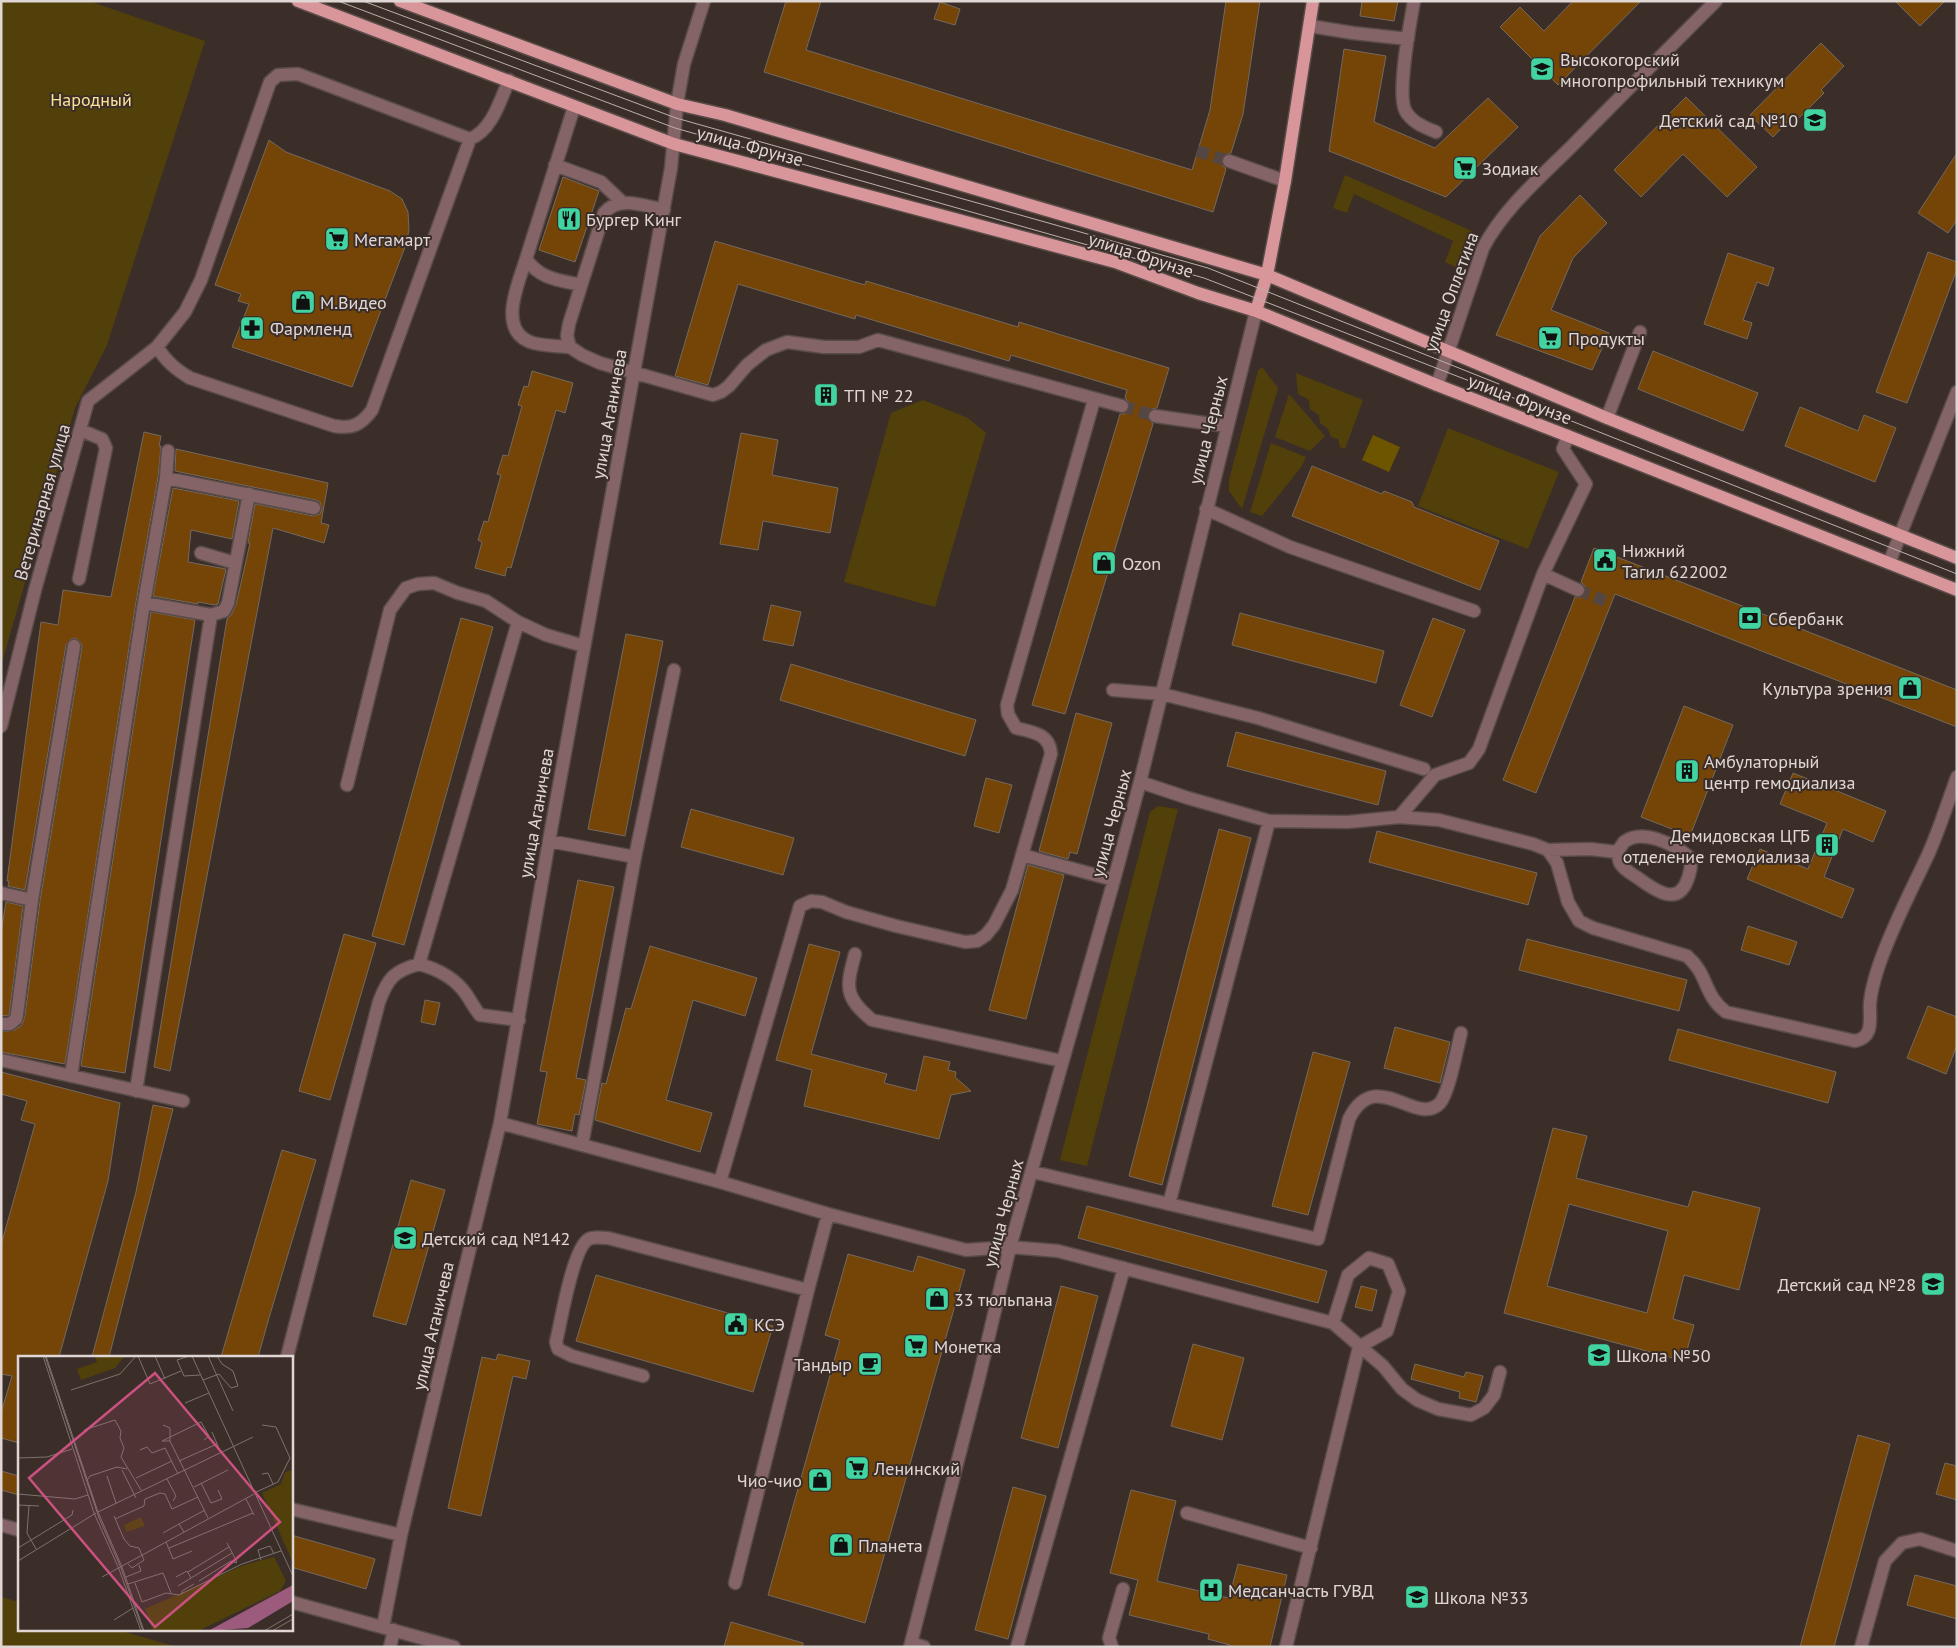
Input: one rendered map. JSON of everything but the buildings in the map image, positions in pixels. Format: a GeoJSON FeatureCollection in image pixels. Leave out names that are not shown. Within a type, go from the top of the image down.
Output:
{"type":"FeatureCollection","features":[{"type":"Feature","properties":{"kind":"main road","name":"улица Фрунзе"},"geometry":{"type":"LineString","coordinates":[[298,1],[674,144],[1115,262],[1198,292],[1256,310],[1437,385],[1957,590]]}},
{"type":"Feature","properties":{"kind":"main road","name":"улица Фрунзе"},"geometry":{"type":"LineString","coordinates":[[400,1],[677,104],[744,121],[1268,275],[1607,418],[1957,558]]}},
{"type":"Feature","properties":{"kind":"main road","name":"улица Черных"},"geometry":{"type":"LineString","coordinates":[[1256,310],[1268,275],[1285,181],[1313,1]]}},
{"type":"Feature","properties":{"kind":"street","name":"улица Аганичева"},"geometry":{"type":"LineString","coordinates":[[390,1647],[389,1628],[401,1534],[500,1123],[584,646],[664,210],[674,144],[677,104],[684,64],[704,1]]}},
{"type":"Feature","properties":{"kind":"street"},"geometry":{"type":"LineString","coordinates":[[1414,1],[1403,89],[1404,105],[1411,118],[1436,132]]}},
{"type":"Feature","properties":{"kind":"street","name":"улица Оплетина"},"geometry":{"type":"LineString","coordinates":[[1437,385],[1483,248],[1502,218],[1716,1]]}},
{"type":"Feature","properties":{"kind":"street"},"geometry":{"type":"LineString","coordinates":[[1310,26],[1408,39]]}},
{"type":"Feature","properties":{"kind":"street","name":"Ветеринарная улица"},"geometry":{"type":"LineString","coordinates":[[1,726],[88,401],[157,347],[186,312],[201,280],[270,82],[278,75],[298,74],[470,139]]}},
{"type":"Feature","properties":{"kind":"street"},"geometry":{"type":"LineString","coordinates":[[157,347],[164,358],[176,370],[190,378],[334,426],[356,427],[365,420],[372,410],[470,139],[487,126],[509,80]]}},
{"type":"Feature","properties":{"kind":"street"},"geometry":{"type":"LineString","coordinates":[[574,107],[526,259],[511,314],[519,336],[529,342],[570,347],[600,363],[713,395],[729,386],[747,365],[766,350],[787,342],[824,347],[859,347],[878,340],[1094,400],[1122,406]]}},
{"type":"Feature","properties":{"kind":"street"},"geometry":{"type":"LineString","coordinates":[[1229,161],[1285,181]]}},
{"type":"Feature","properties":{"kind":"street"},"geometry":{"type":"LineString","coordinates":[[555,165],[600,182],[622,202]]}},
{"type":"Feature","properties":{"kind":"street"},"geometry":{"type":"LineString","coordinates":[[570,347],[567,336],[569,324],[604,213],[610,205],[622,202],[664,210]]}},
{"type":"Feature","properties":{"kind":"street"},"geometry":{"type":"LineString","coordinates":[[526,259],[533,269],[546,277],[581,285]]}},
{"type":"Feature","properties":{"kind":"street","name":"улица Черных"},"geometry":{"type":"LineString","coordinates":[[911,1645],[976,1392],[1010,1247],[1033,1172],[1140,782],[1256,310]]}},
{"type":"Feature","properties":{"kind":"street"},"geometry":{"type":"LineString","coordinates":[[1607,418],[1640,332]]}},
{"type":"Feature","properties":{"kind":"street"},"geometry":{"type":"LineString","coordinates":[[1889,563],[1957,392]]}},
{"type":"Feature","properties":{"kind":"street"},"geometry":{"type":"LineString","coordinates":[[720,1182],[800,906],[810,901],[822,902],[846,912],[896,926],[965,942],[977,941],[990,930],[1003,911],[1012,890],[1051,754],[1049,743],[1040,735],[1016,728],[1008,714],[1007,705],[1094,400]]}},
{"type":"Feature","properties":{"kind":"street"},"geometry":{"type":"LineString","coordinates":[[1155,416],[1226,426]]}},
{"type":"Feature","properties":{"kind":"street"},"geometry":{"type":"LineString","coordinates":[[79,579],[106,448],[102,439],[80,430]]}},
{"type":"Feature","properties":{"kind":"street"},"geometry":{"type":"LineString","coordinates":[[1398,816],[1435,774],[1469,763],[1479,749],[1543,574],[1586,484],[1563,449],[1568,436]]}},
{"type":"Feature","properties":{"kind":"street"},"geometry":{"type":"LineString","coordinates":[[70,1076],[144,603],[166,478],[168,450]]}},
{"type":"Feature","properties":{"kind":"street"},"geometry":{"type":"LineString","coordinates":[[166,478],[314,508]]}},
{"type":"Feature","properties":{"kind":"street"},"geometry":{"type":"LineString","coordinates":[[144,603],[211,615],[221,613],[226,608],[249,494]]}},
{"type":"Feature","properties":{"kind":"street"},"geometry":{"type":"LineString","coordinates":[[1206,509],[1290,547],[1474,611]]}},
{"type":"Feature","properties":{"kind":"street"},"geometry":{"type":"LineString","coordinates":[[201,553],[235,563]]}},
{"type":"Feature","properties":{"kind":"street"},"geometry":{"type":"LineString","coordinates":[[1543,574],[1578,590]]}},
{"type":"Feature","properties":{"kind":"street"},"geometry":{"type":"LineString","coordinates":[[347,785],[390,610],[406,588],[418,584],[434,583],[458,593],[486,601],[518,622],[546,635],[584,646]]}},
{"type":"Feature","properties":{"kind":"street"},"geometry":{"type":"LineString","coordinates":[[136,1091],[211,615]]}},
{"type":"Feature","properties":{"kind":"street"},"geometry":{"type":"LineString","coordinates":[[419,964],[518,622]]}},
{"type":"Feature","properties":{"kind":"street"},"geometry":{"type":"LineString","coordinates":[[1,1024],[10,1024],[16,1019],[32,900],[74,646]]}},
{"type":"Feature","properties":{"kind":"street"},"geometry":{"type":"LineString","coordinates":[[582,1145],[636,857],[674,670]]}},
{"type":"Feature","properties":{"kind":"street"},"geometry":{"type":"LineString","coordinates":[[1113,690],[1162,694],[1258,718],[1424,769]]}},
{"type":"Feature","properties":{"kind":"street"},"geometry":{"type":"LineString","coordinates":[[1548,850],[1557,863],[1568,902],[1579,921],[1593,928],[1687,956],[1697,964],[1704,976],[1708,992],[1715,1003],[1726,1012],[1856,1041],[1861,1040],[1867,1035],[1871,1026],[1870,1003],[1878,968],[1893,926],[1928,855],[1957,778]]}},
{"type":"Feature","properties":{"kind":"street"},"geometry":{"type":"LineString","coordinates":[[1140,782],[1188,798],[1269,820],[1348,822],[1398,816],[1439,820],[1533,844],[1548,850],[1590,848],[1617,852]]}},
{"type":"Feature","properties":{"kind":"street"},"geometry":{"type":"LineString","coordinates":[[1169,1204],[1269,820]]}},
{"type":"Feature","properties":{"kind":"street"},"geometry":{"type":"LineString","coordinates":[[1644,836],[1676,847],[1691,860],[1691,869],[1687,883],[1681,892],[1674,895],[1664,894],[1652,889],[1620,863],[1617,852],[1624,842],[1635,837],[1644,836]]}},
{"type":"Feature","properties":{"kind":"street"},"geometry":{"type":"LineString","coordinates":[[549,841],[636,857]]}},
{"type":"Feature","properties":{"kind":"street"},"geometry":{"type":"LineString","coordinates":[[1022,855],[1114,880]]}},
{"type":"Feature","properties":{"kind":"street"},"geometry":{"type":"LineString","coordinates":[[1,893],[32,900]]}},
{"type":"Feature","properties":{"kind":"street"},"geometry":{"type":"LineString","coordinates":[[855,954],[850,971],[848,989],[851,998],[872,1020],[1062,1061]]}},
{"type":"Feature","properties":{"kind":"street"},"geometry":{"type":"LineString","coordinates":[[287,1356],[379,1002],[386,984],[395,973],[419,964],[435,969],[453,981],[466,993],[480,1015],[519,1020]]}},
{"type":"Feature","properties":{"kind":"street"},"geometry":{"type":"LineString","coordinates":[[1033,1172],[1318,1239],[1349,1119],[1354,1108],[1368,1097],[1378,1096],[1425,1110],[1436,1106],[1444,1096],[1461,1033]]}},
{"type":"Feature","properties":{"kind":"street"},"geometry":{"type":"LineString","coordinates":[[1,1060],[183,1101]]}},
{"type":"Feature","properties":{"kind":"street"},"geometry":{"type":"LineString","coordinates":[[500,1123],[720,1182],[828,1214],[966,1250],[1010,1247],[1058,1251],[1333,1323],[1383,1366],[1402,1389],[1417,1400],[1438,1409],[1471,1415],[1484,1408],[1494,1395],[1500,1372]]}},
{"type":"Feature","properties":{"kind":"street"},"geometry":{"type":"LineString","coordinates":[[736,1583],[828,1214]]}},
{"type":"Feature","properties":{"kind":"street"},"geometry":{"type":"LineString","coordinates":[[643,1376],[572,1356],[558,1348],[556,1342],[578,1252],[587,1240],[608,1238],[808,1290]]}},
{"type":"Feature","properties":{"kind":"street"},"geometry":{"type":"LineString","coordinates":[[1286,1647],[1359,1347],[1387,1331],[1400,1291],[1388,1264],[1369,1258],[1348,1275],[1333,1323]]}},
{"type":"Feature","properties":{"kind":"street"},"geometry":{"type":"LineString","coordinates":[[1017,1647],[1124,1268]]}},
{"type":"Feature","properties":{"kind":"street"},"geometry":{"type":"LineString","coordinates":[[292,1509],[401,1534]]}},
{"type":"Feature","properties":{"kind":"street"},"geometry":{"type":"LineString","coordinates":[[1187,1513],[1311,1548]]}},
{"type":"Feature","properties":{"kind":"street"},"geometry":{"type":"LineString","coordinates":[[1,1526],[18,1530]]}},
{"type":"Feature","properties":{"kind":"street"},"geometry":{"type":"LineString","coordinates":[[1861,1647],[1885,1561],[1902,1543],[1920,1540],[1957,1551]]}},
{"type":"Feature","properties":{"kind":"street"},"geometry":{"type":"LineString","coordinates":[[1112,1647],[1109,1638],[1123,1589]]}},
{"type":"Feature","properties":{"kind":"street"},"geometry":{"type":"LineString","coordinates":[[292,1602],[454,1647]]}},
{"type":"Feature","properties":{"kind":"street"},"geometry":{"type":"LineString","coordinates":[[911,1645],[924,1647]]}},
{"type":"Feature","properties":{"kind":"green space","name":"Народный"},"geometry":{"type":"Polygon","coordinates":[[[1,1],[89,1],[205,41],[107,345],[75,408],[1,666],[1,1]]]}},
{"type":"Feature","properties":{"kind":"green space"},"geometry":{"type":"Polygon","coordinates":[[[1345,175],[1472,231],[1456,267],[1445,262],[1453,241],[1354,194],[1347,213],[1333,208],[1345,175]]]}},
{"type":"Feature","properties":{"kind":"green space"},"geometry":{"type":"Polygon","coordinates":[[[1262,367],[1278,388],[1242,509],[1229,491],[1229,480],[1258,371],[1262,367]]]}},
{"type":"Feature","properties":{"kind":"green space"},"geometry":{"type":"Polygon","coordinates":[[[1296,373],[1363,400],[1345,449],[1340,447],[1338,439],[1331,437],[1328,429],[1320,423],[1319,415],[1310,409],[1309,400],[1298,394],[1296,373]]]}},
{"type":"Feature","properties":{"kind":"green space"},"geometry":{"type":"Polygon","coordinates":[[[1289,394],[1325,436],[1310,451],[1275,437],[1289,394]]]}},
{"type":"Feature","properties":{"kind":"green space"},"geometry":{"type":"Polygon","coordinates":[[[923,400],[968,418],[986,433],[935,607],[844,582],[891,413],[923,400]]]}},
{"type":"Feature","properties":{"kind":"green space"},"geometry":{"type":"Polygon","coordinates":[[[1448,428],[1559,472],[1528,549],[1418,506],[1448,428]]]}},
{"type":"Feature","properties":{"kind":"green space"},"geometry":{"type":"Polygon","coordinates":[[[1271,443],[1306,457],[1302,466],[1262,516],[1250,512],[1271,443]]]}},
{"type":"Feature","properties":{"kind":"green space"},"geometry":{"type":"Polygon","coordinates":[[[1158,806],[1178,809],[1087,1166],[1060,1160],[1150,812],[1158,806]]]}},
{"type":"Feature","properties":{"kind":"green space"},"geometry":{"type":"Polygon","coordinates":[[[1,1597],[18,1602],[18,1630],[118,1630],[177,1647],[1,1647],[1,1597]]]}},
{"type":"Feature","properties":{"kind":"shaded area"},"geometry":{"type":"Polygon","coordinates":[[[1373,435],[1400,447],[1389,472],[1362,460],[1373,435]]]}},
{"type":"Feature","properties":{"kind":"tunnel"},"geometry":{"type":"LineString","coordinates":[[1197,151],[1229,161]]}},
{"type":"Feature","properties":{"kind":"tunnel"},"geometry":{"type":"LineString","coordinates":[[1122,406],[1155,416]]}},
{"type":"Feature","properties":{"kind":"tunnel"},"geometry":{"type":"LineString","coordinates":[[1578,590],[1605,601]]}},
{"type":"Feature","properties":{"kind":"tram line"},"geometry":{"type":"LineString","coordinates":[[338,1],[675,128],[1204,278],[1516,399],[1957,574]]}},
{"type":"Feature","properties":{"kind":"tram line"},"geometry":{"type":"LineString","coordinates":[[363,1],[676,118],[1208,268],[1499,384]]}},
{"type":"Feature","properties":{"kind":"place","name":"Высокогорский многопрофильный техникум"},"geometry":{"type":"Point","coordinates":[1542,69]}},
{"type":"Feature","properties":{"kind":"place","name":"Детский сад №10"},"geometry":{"type":"Point","coordinates":[1815,120]}},
{"type":"Feature","properties":{"kind":"place","name":"Зодиак"},"geometry":{"type":"Point","coordinates":[1465,168]}},
{"type":"Feature","properties":{"kind":"place","name":"Бургер Кинг"},"geometry":{"type":"Point","coordinates":[569,219]}},
{"type":"Feature","properties":{"kind":"place","name":"Мегамарт"},"geometry":{"type":"Point","coordinates":[337,239]}},
{"type":"Feature","properties":{"kind":"place","name":"М.Видео"},"geometry":{"type":"Point","coordinates":[303,302]}},
{"type":"Feature","properties":{"kind":"place","name":"Фармленд"},"geometry":{"type":"Point","coordinates":[252,328]}},
{"type":"Feature","properties":{"kind":"place","name":"Продукты"},"geometry":{"type":"Point","coordinates":[1550,338]}},
{"type":"Feature","properties":{"kind":"place","name":"ТП № 22"},"geometry":{"type":"Point","coordinates":[826,395]}},
{"type":"Feature","properties":{"kind":"place","name":"Нижний Тагил 622002"},"geometry":{"type":"Point","coordinates":[1605,560]}},
{"type":"Feature","properties":{"kind":"place","name":"Ozon"},"geometry":{"type":"Point","coordinates":[1104,563]}},
{"type":"Feature","properties":{"kind":"place","name":"Сбербанк"},"geometry":{"type":"Point","coordinates":[1750,618]}},
{"type":"Feature","properties":{"kind":"place","name":"Культура зрения"},"geometry":{"type":"Point","coordinates":[1910,688]}},
{"type":"Feature","properties":{"kind":"place","name":"Амбулаторный центр гемодиализа"},"geometry":{"type":"Point","coordinates":[1687,771]}},
{"type":"Feature","properties":{"kind":"place","name":"Демидовская ЦГБ отделение гемодиализа"},"geometry":{"type":"Point","coordinates":[1827,845]}},
{"type":"Feature","properties":{"kind":"place","name":"Детский сад №142"},"geometry":{"type":"Point","coordinates":[405,1238]}},
{"type":"Feature","properties":{"kind":"place","name":"Детский сад №28"},"geometry":{"type":"Point","coordinates":[1933,1284]}},
{"type":"Feature","properties":{"kind":"place","name":"33 тюльпана"},"geometry":{"type":"Point","coordinates":[937,1299]}},
{"type":"Feature","properties":{"kind":"place","name":"КСЭ"},"geometry":{"type":"Point","coordinates":[736,1324]}},
{"type":"Feature","properties":{"kind":"place","name":"Монетка"},"geometry":{"type":"Point","coordinates":[916,1346]}},
{"type":"Feature","properties":{"kind":"place","name":"Школа №50"},"geometry":{"type":"Point","coordinates":[1599,1355]}},
{"type":"Feature","properties":{"kind":"place","name":"Тандыр"},"geometry":{"type":"Point","coordinates":[870,1364]}},
{"type":"Feature","properties":{"kind":"place","name":"Ленинский"},"geometry":{"type":"Point","coordinates":[857,1468]}},
{"type":"Feature","properties":{"kind":"place","name":"Чио-чио"},"geometry":{"type":"Point","coordinates":[820,1480]}},
{"type":"Feature","properties":{"kind":"place","name":"Планета"},"geometry":{"type":"Point","coordinates":[841,1545]}},
{"type":"Feature","properties":{"kind":"place","name":"Медсанчасть ГУВД"},"geometry":{"type":"Point","coordinates":[1211,1590]}},
{"type":"Feature","properties":{"kind":"place","name":"Школа №33"},"geometry":{"type":"Point","coordinates":[1417,1597]}}]}
